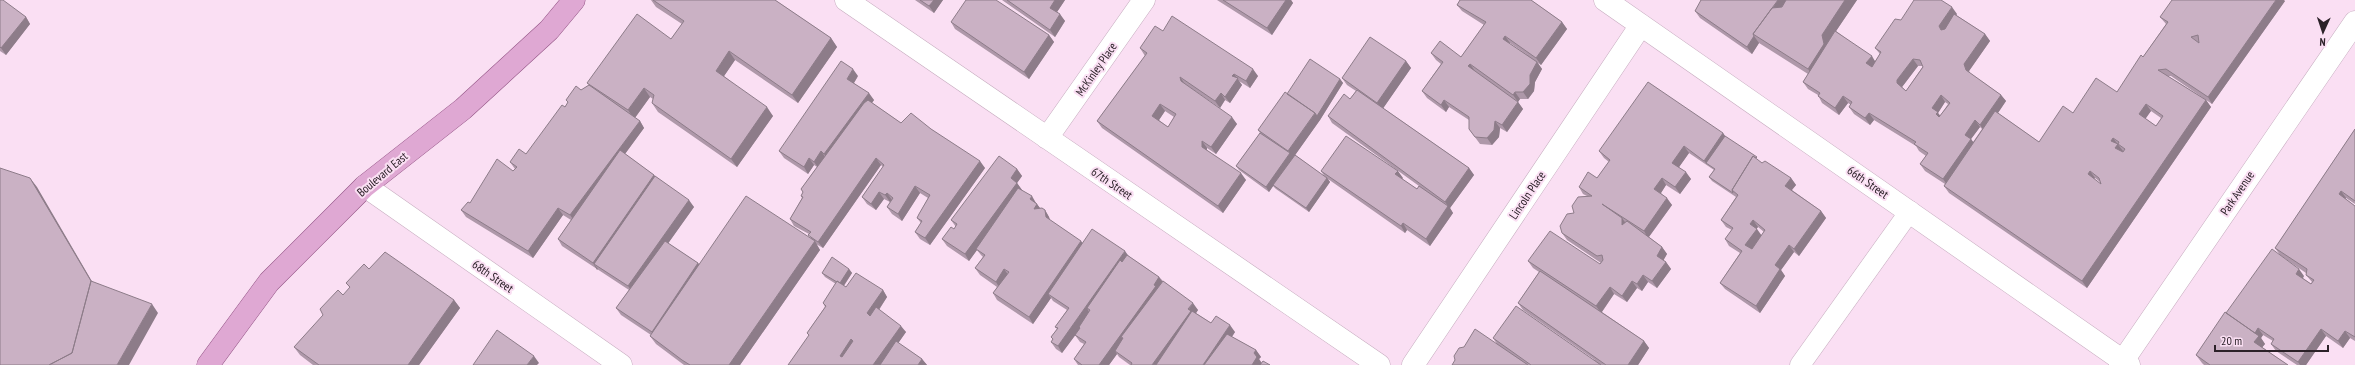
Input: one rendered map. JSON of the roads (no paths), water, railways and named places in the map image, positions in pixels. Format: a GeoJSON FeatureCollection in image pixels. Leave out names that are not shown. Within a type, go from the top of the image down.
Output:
{"type":"FeatureCollection","features":[{"type":"Feature","properties":{"kind":"main road","name":"Boulevard East"},"geometry":{"type":"LineString","coordinates":[[208,365],[269,282],[365,186],[463,109],[549,30],[574,0]]}},
{"type":"Feature","properties":{"kind":"street","name":"67th Street"},"geometry":{"type":"LineString","coordinates":[[846,0],[1379,365]]}},
{"type":"Feature","properties":{"kind":"street","name":"McKinley Place"},"geometry":{"type":"LineString","coordinates":[[1047,138],[1144,0]]}},
{"type":"Feature","properties":{"kind":"street","name":"66th Street"},"geometry":{"type":"LineString","coordinates":[[1605,0],[1910,211],[2124,364]]}},
{"type":"Feature","properties":{"kind":"street","name":"Park Avenue"},"geometry":{"type":"LineString","coordinates":[[2124,364],[2355,22]]}},
{"type":"Feature","properties":{"kind":"street","name":"Lincoln Place"},"geometry":{"type":"LineString","coordinates":[[1413,365],[1641,25]]}},
{"type":"Feature","properties":{"kind":"street","name":"68th Street"},"geometry":{"type":"LineString","coordinates":[[365,186],[621,365]]}},
{"type":"Feature","properties":{"kind":"lane"},"geometry":{"type":"LineString","coordinates":[[1800,365],[1910,211]]}}]}
